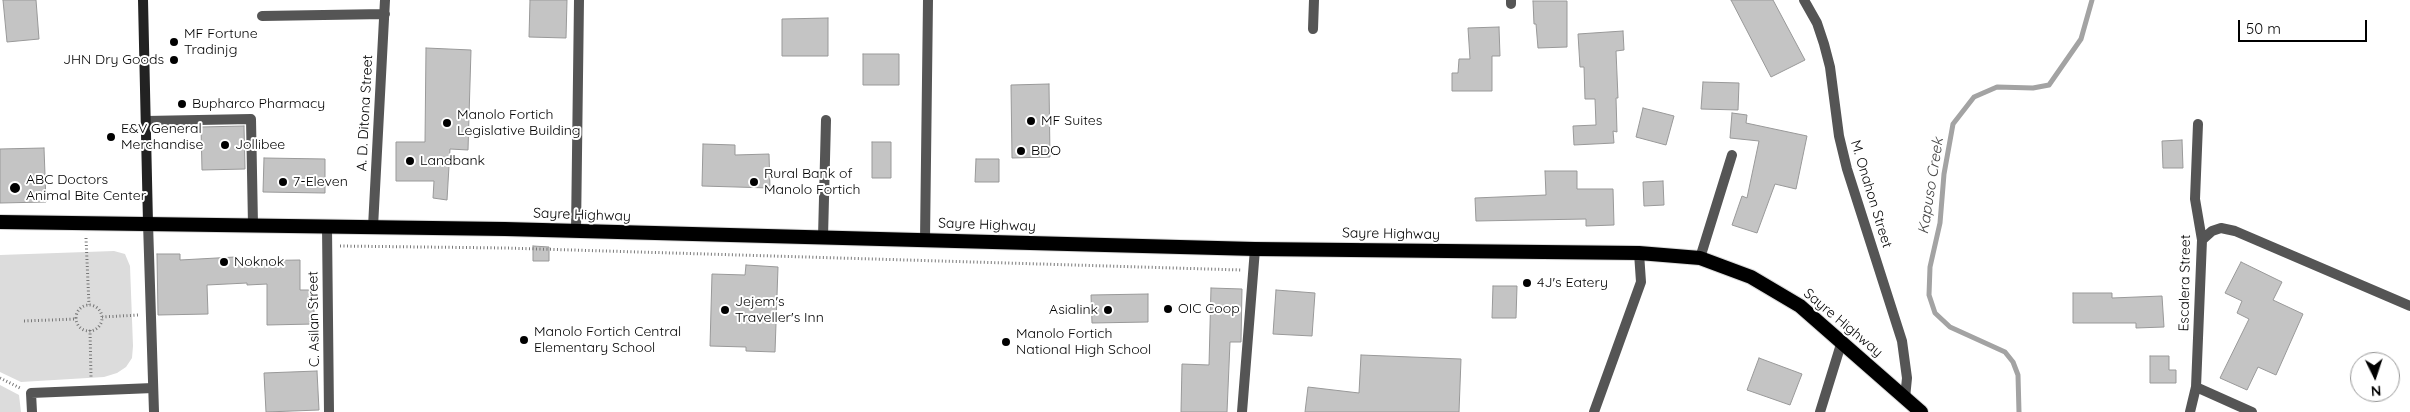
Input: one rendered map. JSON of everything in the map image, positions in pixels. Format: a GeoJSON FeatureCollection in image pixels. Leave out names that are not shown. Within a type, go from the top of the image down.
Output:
{"type":"FeatureCollection","features":[{"type":"Feature","properties":{"kind":"highway","name":"Sayre Highway"},"geometry":{"type":"LineString","coordinates":[[0,222],[576,231],[1255,249],[1639,253],[1700,258],[1751,277],[1800,306],[1921,412]]}},
{"type":"Feature","properties":{"kind":"main road"},"geometry":{"type":"LineString","coordinates":[[143,0],[148,223]]}},
{"type":"Feature","properties":{"kind":"street","name":"A. D. Ditona Street"},"geometry":{"type":"LineString","coordinates":[[373,227],[385,0]]}},
{"type":"Feature","properties":{"kind":"street"},"geometry":{"type":"LineString","coordinates":[[576,231],[579,0]]}},
{"type":"Feature","properties":{"kind":"street"},"geometry":{"type":"LineString","coordinates":[[925,240],[928,0]]}},
{"type":"Feature","properties":{"kind":"street"},"geometry":{"type":"LineString","coordinates":[[1313,29],[1314,0]]}},
{"type":"Feature","properties":{"kind":"street","name":"M. Onahon Street"},"geometry":{"type":"LineString","coordinates":[[1804,0],[1817,23],[1824,44],[1830,66],[1840,136],[1848,169],[1902,341],[1907,378],[1905,398]]}},
{"type":"Feature","properties":{"kind":"street"},"geometry":{"type":"LineString","coordinates":[[262,16],[384,14]]}},
{"type":"Feature","properties":{"kind":"street"},"geometry":{"type":"LineString","coordinates":[[146,121],[251,119],[252,225]]}},
{"type":"Feature","properties":{"kind":"street"},"geometry":{"type":"LineString","coordinates":[[823,237],[826,120]]}},
{"type":"Feature","properties":{"kind":"street","name":"Escalera Street"},"geometry":{"type":"LineString","coordinates":[[2190,412],[2196,388],[2202,240],[2195,199],[2198,124]]}},
{"type":"Feature","properties":{"kind":"street"},"geometry":{"type":"LineString","coordinates":[[1700,258],[1732,155]]}},
{"type":"Feature","properties":{"kind":"street"},"geometry":{"type":"LineString","coordinates":[[148,223],[154,412]]}},
{"type":"Feature","properties":{"kind":"street","name":"C. Asilan Street"},"geometry":{"type":"LineString","coordinates":[[327,227],[329,412]]}},
{"type":"Feature","properties":{"kind":"street"},"geometry":{"type":"LineString","coordinates":[[2202,240],[2212,231],[2221,228],[2235,231],[2410,306]]}},
{"type":"Feature","properties":{"kind":"street"},"geometry":{"type":"LineString","coordinates":[[1242,412],[1255,249]]}},
{"type":"Feature","properties":{"kind":"street"},"geometry":{"type":"LineString","coordinates":[[1594,412],[1641,282],[1639,253]]}},
{"type":"Feature","properties":{"kind":"street"},"geometry":{"type":"LineString","coordinates":[[1820,412],[1842,341]]}},
{"type":"Feature","properties":{"kind":"street"},"geometry":{"type":"LineString","coordinates":[[32,412],[30,393],[153,388]]}},
{"type":"Feature","properties":{"kind":"street"},"geometry":{"type":"LineString","coordinates":[[2196,388],[2252,412]]}},
{"type":"Feature","properties":{"kind":"path"},"geometry":{"type":"LineString","coordinates":[[86,222],[89,305]]}},
{"type":"Feature","properties":{"kind":"path"},"geometry":{"type":"LineString","coordinates":[[327,246],[534,249],[1254,271]]}},
{"type":"Feature","properties":{"kind":"path"},"geometry":{"type":"LineString","coordinates":[[89,305],[99,310],[102,317],[97,328],[90,330],[79,326],[76,318],[78,311],[89,305]]}},
{"type":"Feature","properties":{"kind":"path"},"geometry":{"type":"LineString","coordinates":[[102,317],[151,315]]}},
{"type":"Feature","properties":{"kind":"path"},"geometry":{"type":"LineString","coordinates":[[24,321],[76,318]]}},
{"type":"Feature","properties":{"kind":"path"},"geometry":{"type":"LineString","coordinates":[[90,330],[92,390]]}},
{"type":"Feature","properties":{"kind":"path"},"geometry":{"type":"LineString","coordinates":[[0,378],[30,393]]}},
{"type":"Feature","properties":{"kind":"shaded area"},"geometry":{"type":"Polygon","coordinates":[[[114,251],[125,254],[130,266],[133,346],[132,358],[126,367],[117,373],[104,377],[21,382],[0,372],[0,255],[114,251]]]}},
{"type":"Feature","properties":{"kind":"shaded area"},"geometry":{"type":"Polygon","coordinates":[[[0,385],[19,395],[21,412],[0,412],[0,385]]]}},
{"type":"Feature","properties":{"kind":"building"},"geometry":{"type":"Polygon","coordinates":[[[3,0],[36,0],[39,39],[7,42],[3,0]]]}},
{"type":"Feature","properties":{"kind":"building"},"geometry":{"type":"Polygon","coordinates":[[[530,0],[567,0],[566,38],[529,37],[530,0]]]}},
{"type":"Feature","properties":{"kind":"building"},"geometry":{"type":"Polygon","coordinates":[[[1731,0],[1773,0],[1805,60],[1771,77],[1731,0]]]}},
{"type":"Feature","properties":{"kind":"building"},"geometry":{"type":"Polygon","coordinates":[[[1533,1],[1567,1],[1567,47],[1538,48],[1533,1]]]}},
{"type":"Feature","properties":{"kind":"building"},"geometry":{"type":"Polygon","coordinates":[[[828,18],[828,56],[782,56],[782,19],[828,18]]]}},
{"type":"Feature","properties":{"kind":"building"},"geometry":{"type":"Polygon","coordinates":[[[1499,27],[1500,56],[1492,56],[1492,91],[1452,91],[1452,73],[1458,73],[1459,59],[1470,59],[1468,28],[1499,27]]]}},
{"type":"Feature","properties":{"kind":"building"},"geometry":{"type":"Polygon","coordinates":[[[1623,31],[1624,50],[1616,51],[1618,98],[1616,98],[1617,132],[1613,131],[1614,143],[1574,145],[1573,126],[1596,125],[1595,99],[1585,99],[1584,67],[1580,67],[1578,34],[1623,31]]]}},
{"type":"Feature","properties":{"kind":"building"},"geometry":{"type":"Polygon","coordinates":[[[426,48],[471,50],[468,150],[450,149],[447,200],[433,198],[434,181],[396,181],[396,142],[425,142],[426,48]]]}},
{"type":"Feature","properties":{"kind":"building"},"geometry":{"type":"Polygon","coordinates":[[[863,54],[899,54],[899,85],[863,85],[863,54]]]}},
{"type":"Feature","properties":{"kind":"building"},"geometry":{"type":"Polygon","coordinates":[[[1703,82],[1739,83],[1738,110],[1701,109],[1703,82]]]}},
{"type":"Feature","properties":{"kind":"building","name":"MF Suites"},"geometry":{"type":"Polygon","coordinates":[[[1049,84],[1050,157],[1012,158],[1011,85],[1049,84]]]}},
{"type":"Feature","properties":{"kind":"building"},"geometry":{"type":"Polygon","coordinates":[[[1643,108],[1674,116],[1666,145],[1636,137],[1643,108]]]}},
{"type":"Feature","properties":{"kind":"building"},"geometry":{"type":"Polygon","coordinates":[[[1732,113],[1747,115],[1746,123],[1807,136],[1796,189],[1775,184],[1757,233],[1732,225],[1742,196],[1747,198],[1759,141],[1730,138],[1732,113]]]}},
{"type":"Feature","properties":{"kind":"building","name":"Jollibee"},"geometry":{"type":"Polygon","coordinates":[[[244,126],[245,169],[202,170],[201,127],[244,126]]]}},
{"type":"Feature","properties":{"kind":"building"},"geometry":{"type":"Polygon","coordinates":[[[2182,140],[2183,168],[2163,168],[2162,141],[2182,140]]]}},
{"type":"Feature","properties":{"kind":"building"},"geometry":{"type":"Polygon","coordinates":[[[872,142],[891,142],[891,178],[872,178],[872,142]]]}},
{"type":"Feature","properties":{"kind":"building"},"geometry":{"type":"Polygon","coordinates":[[[703,144],[735,145],[735,155],[769,154],[770,188],[702,186],[703,144]]]}},
{"type":"Feature","properties":{"kind":"building"},"geometry":{"type":"Polygon","coordinates":[[[44,148],[46,202],[0,203],[0,149],[44,148]]]}},
{"type":"Feature","properties":{"kind":"building"},"geometry":{"type":"Polygon","coordinates":[[[264,158],[325,159],[325,193],[263,192],[264,158]]]}},
{"type":"Feature","properties":{"kind":"building"},"geometry":{"type":"Polygon","coordinates":[[[976,159],[999,159],[999,182],[975,182],[976,159]]]}},
{"type":"Feature","properties":{"kind":"building"},"geometry":{"type":"Polygon","coordinates":[[[1545,171],[1577,171],[1577,189],[1613,189],[1614,225],[1586,226],[1586,219],[1476,221],[1475,198],[1546,195],[1545,171]]]}},
{"type":"Feature","properties":{"kind":"building"},"geometry":{"type":"Polygon","coordinates":[[[1663,181],[1664,205],[1644,206],[1643,182],[1663,181]]]}},
{"type":"Feature","properties":{"kind":"building"},"geometry":{"type":"Polygon","coordinates":[[[533,246],[549,247],[549,261],[533,261],[533,246]]]}},
{"type":"Feature","properties":{"kind":"building"},"geometry":{"type":"Polygon","coordinates":[[[157,254],[180,254],[180,260],[235,257],[235,261],[300,260],[300,290],[314,290],[314,324],[267,325],[267,284],[207,285],[208,314],[158,315],[157,254]]]}},
{"type":"Feature","properties":{"kind":"building"},"geometry":{"type":"Polygon","coordinates":[[[2241,262],[2282,282],[2273,300],[2303,314],[2276,375],[2258,367],[2247,390],[2220,378],[2249,319],[2237,313],[2242,301],[2225,293],[2241,262]]]}},
{"type":"Feature","properties":{"kind":"building"},"geometry":{"type":"Polygon","coordinates":[[[746,265],[778,267],[775,352],[746,351],[746,347],[710,346],[712,274],[745,275],[746,265]]]}},
{"type":"Feature","properties":{"kind":"building"},"geometry":{"type":"Polygon","coordinates":[[[1493,286],[1517,286],[1516,318],[1492,318],[1493,286]]]}},
{"type":"Feature","properties":{"kind":"building"},"geometry":{"type":"Polygon","coordinates":[[[1211,288],[1242,289],[1241,342],[1230,342],[1227,412],[1181,412],[1182,364],[1209,365],[1211,288]]]}},
{"type":"Feature","properties":{"kind":"building"},"geometry":{"type":"Polygon","coordinates":[[[1276,290],[1315,293],[1312,336],[1273,334],[1276,290]]]}},
{"type":"Feature","properties":{"kind":"building"},"geometry":{"type":"Polygon","coordinates":[[[2073,293],[2112,293],[2112,298],[2162,296],[2164,327],[2136,328],[2136,323],[2073,323],[2073,293]]]}},
{"type":"Feature","properties":{"kind":"building"},"geometry":{"type":"Polygon","coordinates":[[[1148,294],[1148,322],[1092,323],[1091,295],[1148,294]]]}},
{"type":"Feature","properties":{"kind":"building"},"geometry":{"type":"Polygon","coordinates":[[[1361,355],[1461,359],[1459,412],[1305,412],[1308,387],[1359,393],[1361,355]]]}},
{"type":"Feature","properties":{"kind":"building"},"geometry":{"type":"Polygon","coordinates":[[[2150,356],[2169,356],[2169,370],[2176,370],[2176,383],[2150,383],[2150,356]]]}},
{"type":"Feature","properties":{"kind":"building"},"geometry":{"type":"Polygon","coordinates":[[[1759,358],[1802,374],[1790,405],[1747,390],[1759,358]]]}},
{"type":"Feature","properties":{"kind":"building"},"geometry":{"type":"Polygon","coordinates":[[[317,371],[319,410],[266,412],[264,373],[317,371]]]}},
{"type":"Feature","properties":{"kind":"waterway","name":"Kapuso Creek"},"geometry":{"type":"LineString","coordinates":[[2019,412],[2018,375],[2013,362],[2005,352],[1950,327],[1935,313],[1929,295],[1930,267],[1940,223],[1944,174],[1953,124],[1974,97],[1997,87],[2033,88],[2049,85],[2081,39],[2092,0]]}},
{"type":"Feature","properties":{"kind":"place","name":"MF Fortune Tradinjg"},"geometry":{"type":"Point","coordinates":[174,42]}},
{"type":"Feature","properties":{"kind":"place","name":"JHN Dry Goods"},"geometry":{"type":"Point","coordinates":[174,60]}},
{"type":"Feature","properties":{"kind":"place","name":"Bupharco Pharmacy"},"geometry":{"type":"Point","coordinates":[182,104]}},
{"type":"Feature","properties":{"kind":"place","name":"MF Suites"},"geometry":{"type":"Point","coordinates":[1031,121]}},
{"type":"Feature","properties":{"kind":"place","name":"Manolo Fortich Legislative Building"},"geometry":{"type":"Point","coordinates":[447,123]}},
{"type":"Feature","properties":{"kind":"place","name":"E&V General Merchandise"},"geometry":{"type":"Point","coordinates":[111,137]}},
{"type":"Feature","properties":{"kind":"place","name":"Jollibee"},"geometry":{"type":"Point","coordinates":[225,145]}},
{"type":"Feature","properties":{"kind":"place","name":"BDO"},"geometry":{"type":"Point","coordinates":[1021,151]}},
{"type":"Feature","properties":{"kind":"place","name":"Landbank"},"geometry":{"type":"Point","coordinates":[410,161]}},
{"type":"Feature","properties":{"kind":"place","name":"7-Eleven"},"geometry":{"type":"Point","coordinates":[283,182]}},
{"type":"Feature","properties":{"kind":"place","name":"Rural Bank of Manolo Fortich"},"geometry":{"type":"Point","coordinates":[754,182]}},
{"type":"Feature","properties":{"kind":"place","name":"ABC Doctors Animal Bite Center"},"geometry":{"type":"Point","coordinates":[15,188]}},
{"type":"Feature","properties":{"kind":"place","name":"Noknok"},"geometry":{"type":"Point","coordinates":[224,262]}},
{"type":"Feature","properties":{"kind":"place","name":"4J's Eatery"},"geometry":{"type":"Point","coordinates":[1527,283]}},
{"type":"Feature","properties":{"kind":"place","name":"OIC Coop"},"geometry":{"type":"Point","coordinates":[1168,309]}},
{"type":"Feature","properties":{"kind":"place","name":"Jejem's Traveller's Inn"},"geometry":{"type":"Point","coordinates":[725,310]}},
{"type":"Feature","properties":{"kind":"place","name":"Asialink"},"geometry":{"type":"Point","coordinates":[1108,310]}},
{"type":"Feature","properties":{"kind":"place","name":"Manolo Fortich Central Elementary School"},"geometry":{"type":"Point","coordinates":[524,340]}},
{"type":"Feature","properties":{"kind":"place","name":"Manolo Fortich National High School"},"geometry":{"type":"Point","coordinates":[1006,342]}}]}
